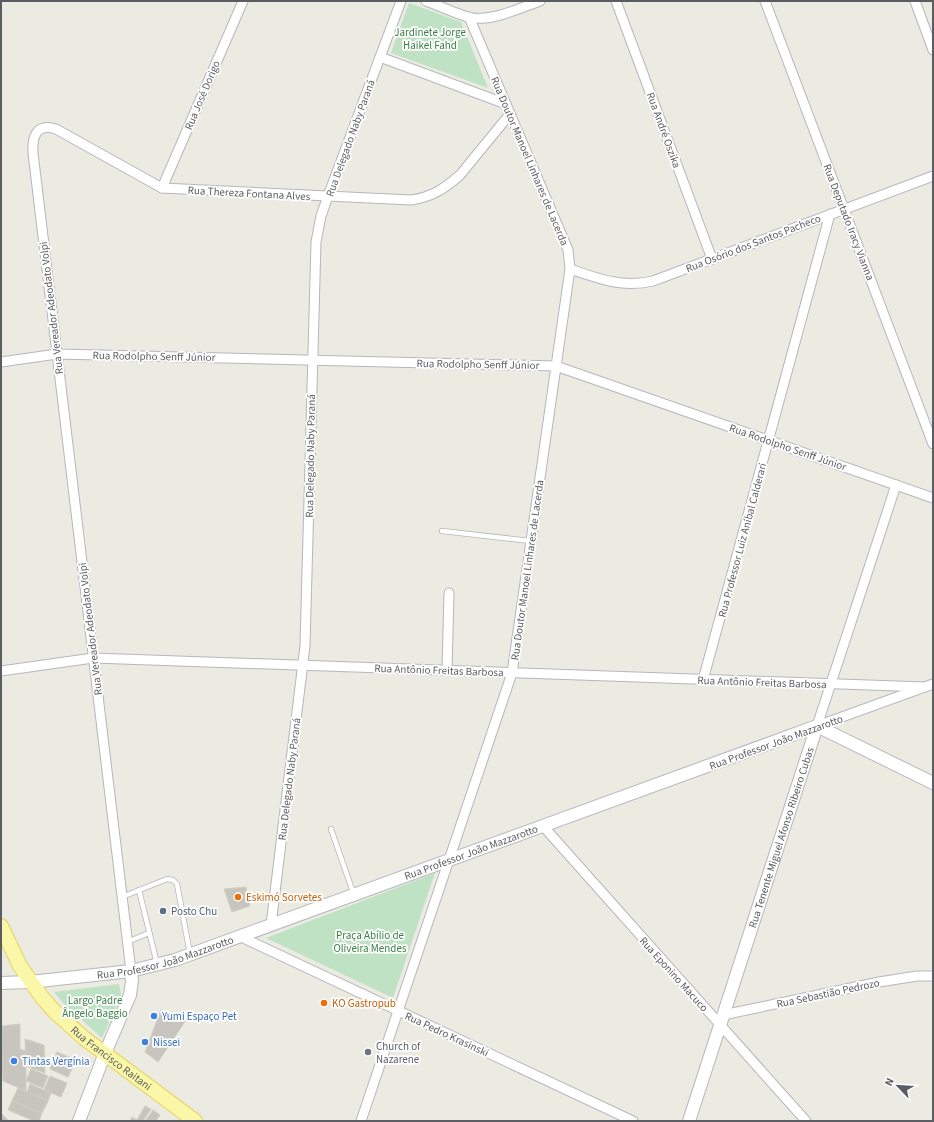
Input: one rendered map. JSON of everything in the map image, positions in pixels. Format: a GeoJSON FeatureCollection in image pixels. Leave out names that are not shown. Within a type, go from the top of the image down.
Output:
{"type":"FeatureCollection","features":[{"type":"Feature","properties":{"kind":"main road","name":"Rua Francisco Raitani"},"geometry":{"type":"LineString","coordinates":[[1,926],[13,952],[30,982],[41,996],[68,1024],[195,1121]]}},
{"type":"Feature","properties":{"kind":"street","name":"Rua José Dorigo"},"geometry":{"type":"LineString","coordinates":[[162,188],[243,1]]}},
{"type":"Feature","properties":{"kind":"street","name":"Rua Delegado Naby Paraná"},"geometry":{"type":"LineString","coordinates":[[271,925],[303,665],[305,635],[316,242],[321,216],[328,196],[401,1]]}},
{"type":"Feature","properties":{"kind":"street"},"geometry":{"type":"LineString","coordinates":[[426,1],[469,17],[500,15],[540,1]]}},
{"type":"Feature","properties":{"kind":"street","name":"Rua André Oszika"},"geometry":{"type":"LineString","coordinates":[[616,1],[712,258]]}},
{"type":"Feature","properties":{"kind":"street","name":"Rua Deputado Iracy Vianna"},"geometry":{"type":"LineString","coordinates":[[765,1],[933,444]]}},
{"type":"Feature","properties":{"kind":"street"},"geometry":{"type":"LineString","coordinates":[[915,1],[933,50]]}},
{"type":"Feature","properties":{"kind":"street","name":"Rua Doutor Manoel Linhares de Lacerda"},"geometry":{"type":"LineString","coordinates":[[361,1121],[512,673],[570,269],[568,250],[469,17]]}},
{"type":"Feature","properties":{"kind":"street"},"geometry":{"type":"LineString","coordinates":[[380,57],[506,104]]}},
{"type":"Feature","properties":{"kind":"street","name":"Rua Thereza Fontana Alves"},"geometry":{"type":"LineString","coordinates":[[39,130],[50,128],[56,129],[162,188],[411,200],[425,198],[437,193],[450,184],[460,175],[510,114]]}},
{"type":"Feature","properties":{"kind":"street","name":"Rua Vereador Adeodato Volpi"},"geometry":{"type":"LineString","coordinates":[[39,130],[32,144],[32,153],[132,988],[79,1121]]}},
{"type":"Feature","properties":{"kind":"street","name":"Rua Osório dos Santos Pacheco"},"geometry":{"type":"LineString","coordinates":[[570,269],[608,281],[631,284],[653,281],[933,176]]}},
{"type":"Feature","properties":{"kind":"street","name":"Rua Professor Luiz Aníbal Calderari"},"geometry":{"type":"LineString","coordinates":[[703,680],[830,214]]}},
{"type":"Feature","properties":{"kind":"street","name":"Rua Rodolpho Senff Júnior"},"geometry":{"type":"LineString","coordinates":[[1,362],[57,354],[556,366],[933,498]]}},
{"type":"Feature","properties":{"kind":"street","name":"Rua Tenente Miguel Afonso Ribeiro Cubas"},"geometry":{"type":"LineString","coordinates":[[689,1121],[896,485]]}},
{"type":"Feature","properties":{"kind":"street"},"geometry":{"type":"LineString","coordinates":[[446,670],[449,594]]}},
{"type":"Feature","properties":{"kind":"street","name":"Rua Antônio Freitas Barbosa"},"geometry":{"type":"LineString","coordinates":[[1,671],[93,658],[703,680],[929,686]]}},
{"type":"Feature","properties":{"kind":"street","name":"Rua Professor João Mazzarotto"},"geometry":{"type":"LineString","coordinates":[[1,982],[30,982],[131,971],[157,965],[929,686]]}},
{"type":"Feature","properties":{"kind":"street"},"geometry":{"type":"LineString","coordinates":[[818,726],[933,783]]}},
{"type":"Feature","properties":{"kind":"street","name":"Rua Eponino Macuco"},"geometry":{"type":"LineString","coordinates":[[543,826],[722,1020],[806,1121]]}},
{"type":"Feature","properties":{"kind":"street","name":"Rua Pedro Krasinski"},"geometry":{"type":"LineString","coordinates":[[239,936],[633,1121]]}},
{"type":"Feature","properties":{"kind":"street","name":"Rua Sebastião Pedrozo"},"geometry":{"type":"LineString","coordinates":[[722,1020],[879,982],[917,976],[933,976]]}},
{"type":"Feature","properties":{"kind":"lane"},"geometry":{"type":"LineString","coordinates":[[442,531],[531,541]]}},
{"type":"Feature","properties":{"kind":"lane"},"geometry":{"type":"LineString","coordinates":[[331,829],[354,895]]}},
{"type":"Feature","properties":{"kind":"lane"},"geometry":{"type":"LineString","coordinates":[[122,897],[167,879],[173,880],[178,884],[190,954]]}},
{"type":"Feature","properties":{"kind":"lane"},"geometry":{"type":"LineString","coordinates":[[139,890],[157,965]]}},
{"type":"Feature","properties":{"kind":"lane"},"geometry":{"type":"LineString","coordinates":[[127,942],[149,934]]}},
{"type":"Feature","properties":{"kind":"green space","name":"Jardinete Jorge Haikel Fahd"},"geometry":{"type":"Polygon","coordinates":[[[409,3],[461,22],[488,88],[391,53],[409,3]]]}},
{"type":"Feature","properties":{"kind":"green space","name":"Praça Abílio de Oliveira Mendes"},"geometry":{"type":"Polygon","coordinates":[[[435,873],[393,998],[266,938],[435,873]]]}},
{"type":"Feature","properties":{"kind":"green space","name":"Largo Padre Ângelo Baggio"},"geometry":{"type":"Polygon","coordinates":[[[119,984],[121,995],[102,1038],[65,1005],[54,992],[119,984]]]}},
{"type":"Feature","properties":{"kind":"building","name":"Eskimó Sorvetes"},"geometry":{"type":"Polygon","coordinates":[[[246,887],[250,906],[232,912],[224,889],[246,887]]]}},
{"type":"Feature","properties":{"kind":"building"},"geometry":{"type":"Polygon","coordinates":[[[161,1010],[186,1020],[158,1062],[145,1052],[161,1010]]]}},
{"type":"Feature","properties":{"kind":"building","name":"Tintas Vergínia"},"geometry":{"type":"Polygon","coordinates":[[[20,1024],[20,1049],[26,1051],[26,1091],[3,1081],[1,1026],[20,1024]]]}},
{"type":"Feature","properties":{"kind":"building"},"geometry":{"type":"Polygon","coordinates":[[[25,1039],[44,1045],[45,1073],[26,1066],[25,1039]]]}},
{"type":"Feature","properties":{"kind":"building"},"geometry":{"type":"Polygon","coordinates":[[[57,1052],[76,1060],[68,1077],[50,1069],[57,1052]]]}},
{"type":"Feature","properties":{"kind":"building"},"geometry":{"type":"Polygon","coordinates":[[[31,1069],[48,1076],[43,1088],[26,1081],[31,1069]]]}},
{"type":"Feature","properties":{"kind":"building"},"geometry":{"type":"Polygon","coordinates":[[[50,1076],[67,1083],[61,1097],[44,1090],[50,1076]]]}},
{"type":"Feature","properties":{"kind":"building"},"geometry":{"type":"Polygon","coordinates":[[[30,1084],[51,1093],[48,1101],[27,1092],[30,1084]]]}},
{"type":"Feature","properties":{"kind":"building"},"geometry":{"type":"Polygon","coordinates":[[[18,1088],[48,1101],[42,1113],[12,1101],[18,1088]]]}},
{"type":"Feature","properties":{"kind":"building"},"geometry":{"type":"Polygon","coordinates":[[[12,1101],[42,1113],[39,1121],[34,1121],[8,1110],[12,1101]]]}},
{"type":"Feature","properties":{"kind":"building"},"geometry":{"type":"Polygon","coordinates":[[[145,1106],[151,1109],[143,1121],[130,1121],[132,1117],[137,1120],[145,1106]]]}},
{"type":"Feature","properties":{"kind":"building"},"geometry":{"type":"Polygon","coordinates":[[[153,1110],[160,1115],[156,1121],[145,1121],[153,1110]]]}},
{"type":"Feature","properties":{"kind":"building"},"geometry":{"type":"Polygon","coordinates":[[[1,1113],[9,1121],[1,1121],[1,1113]]]}},
{"type":"Feature","properties":{"kind":"place","name":"Eskimó Sorvetes"},"geometry":{"type":"Point","coordinates":[238,897]}},
{"type":"Feature","properties":{"kind":"place","name":"Posto Chu"},"geometry":{"type":"Point","coordinates":[163,911]}},
{"type":"Feature","properties":{"kind":"place","name":"KO Gastropub"},"geometry":{"type":"Point","coordinates":[324,1003]}},
{"type":"Feature","properties":{"kind":"place","name":"Yumi Espaço Pet"},"geometry":{"type":"Point","coordinates":[154,1016]}},
{"type":"Feature","properties":{"kind":"place","name":"Nissei"},"geometry":{"type":"Point","coordinates":[145,1042]}},
{"type":"Feature","properties":{"kind":"place","name":"Church of Nazarene"},"geometry":{"type":"Point","coordinates":[368,1052]}},
{"type":"Feature","properties":{"kind":"place","name":"Tintas Vergínia"},"geometry":{"type":"Point","coordinates":[14,1061]}}]}
